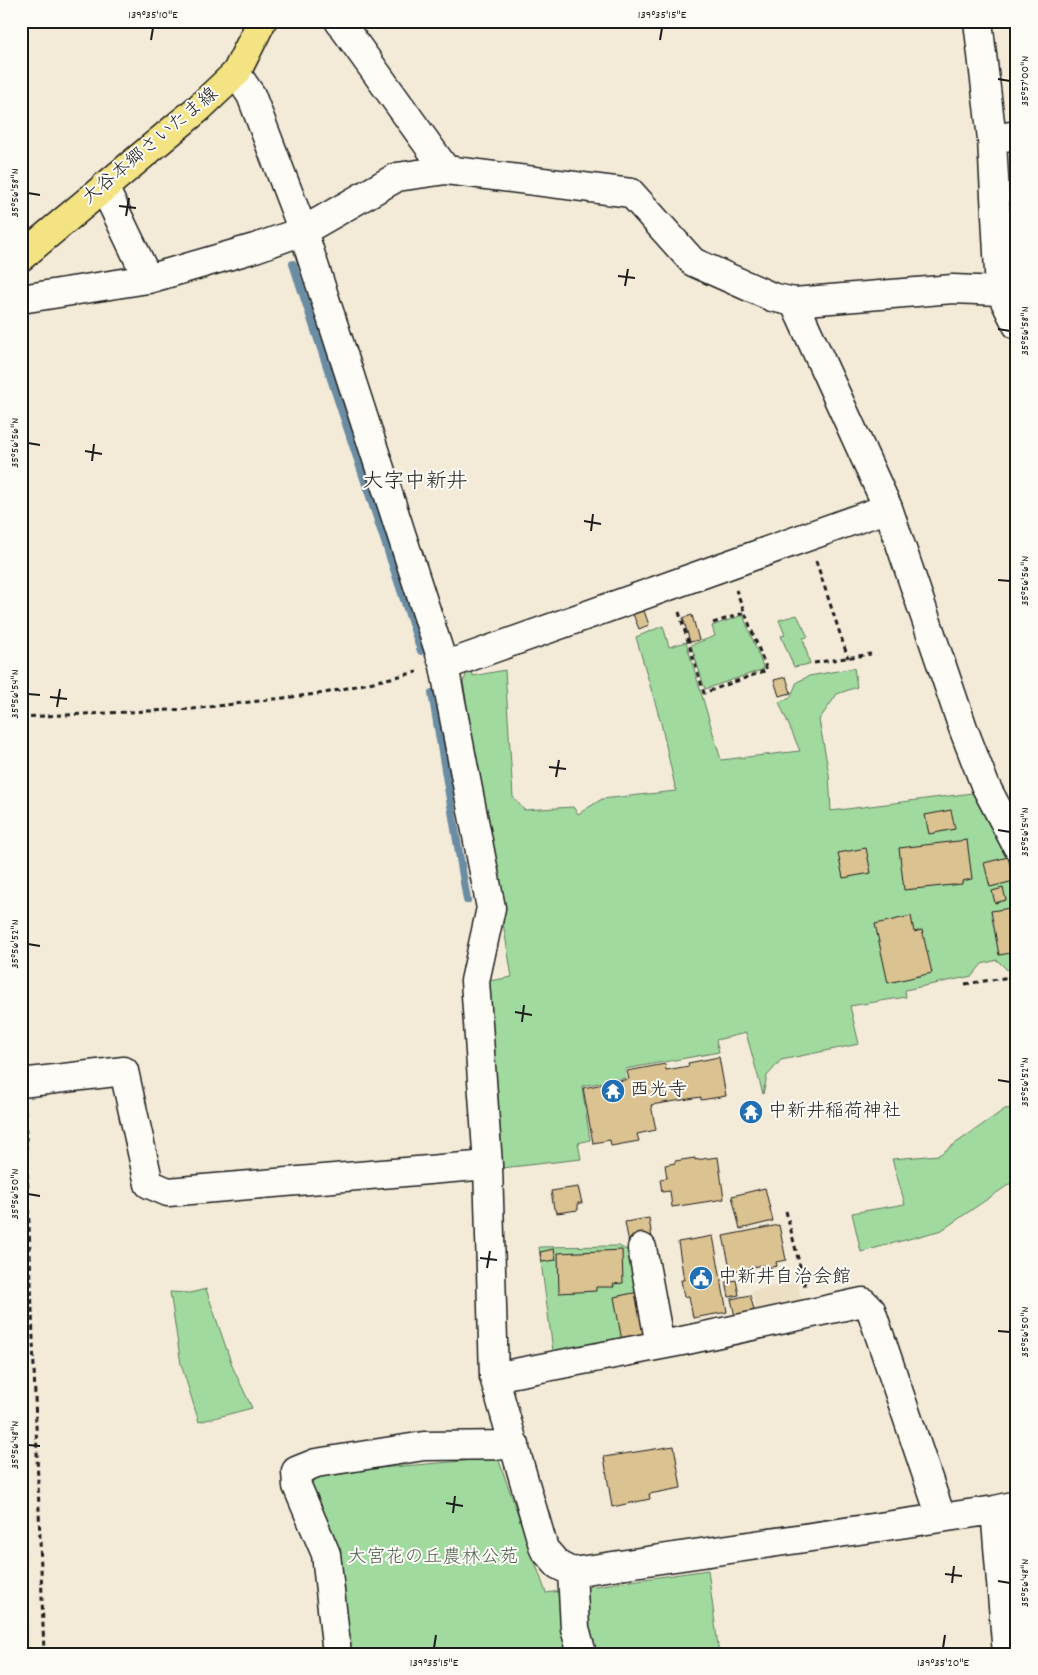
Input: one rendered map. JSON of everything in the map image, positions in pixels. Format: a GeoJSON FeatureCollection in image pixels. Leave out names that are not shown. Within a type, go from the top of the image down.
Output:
{"type":"FeatureCollection","features":[{"type":"Feature","properties":{"kind":"main road","name":"大谷本郷さいたま線"},"geometry":{"type":"LineString","coordinates":[[21,257],[199,108],[236,73],[262,21]]}},
{"type":"Feature","properties":{"kind":"street"},"geometry":{"type":"LineString","coordinates":[[340,21],[446,170]]}},
{"type":"Feature","properties":{"kind":"street"},"geometry":{"type":"LineString","coordinates":[[978,21],[1005,137],[1005,273],[1017,325]]}},
{"type":"Feature","properties":{"kind":"street"},"geometry":{"type":"LineString","coordinates":[[236,73],[251,95],[303,231],[444,666],[491,908],[475,981],[488,1165],[494,1377],[544,1549],[558,1565],[572,1572],[1006,1508],[1007,1654]]}},
{"type":"Feature","properties":{"kind":"street"},"geometry":{"type":"LineString","coordinates":[[21,299],[148,279],[255,248],[303,231],[398,177],[446,170],[631,193],[693,262],[772,297],[794,302],[953,289],[1005,273]]}},
{"type":"Feature","properties":{"kind":"street"},"geometry":{"type":"LineString","coordinates":[[104,187],[148,279]]}},
{"type":"Feature","properties":{"kind":"street"},"geometry":{"type":"LineString","coordinates":[[794,302],[888,508],[963,728],[985,785],[1017,846]]}},
{"type":"Feature","properties":{"kind":"street"},"geometry":{"type":"LineString","coordinates":[[444,666],[888,508]]}},
{"type":"Feature","properties":{"kind":"street"},"geometry":{"type":"LineString","coordinates":[[22,1082],[124,1071],[149,1184],[168,1192],[488,1165]]}},
{"type":"Feature","properties":{"kind":"street"},"geometry":{"type":"LineString","coordinates":[[642,1248],[660,1346]]}},
{"type":"Feature","properties":{"kind":"street"},"geometry":{"type":"LineString","coordinates":[[494,1377],[660,1346],[863,1302],[871,1310],[941,1517]]}},
{"type":"Feature","properties":{"kind":"street"},"geometry":{"type":"LineString","coordinates":[[337,1654],[326,1554],[297,1486],[296,1471],[316,1464],[424,1446],[515,1445]]}},
{"type":"Feature","properties":{"kind":"street"},"geometry":{"type":"LineString","coordinates":[[572,1572],[575,1628],[582,1654]]}},
{"type":"Feature","properties":{"kind":"path"},"geometry":{"type":"LineString","coordinates":[[808,536],[848,658]]}},
{"type":"Feature","properties":{"kind":"path"},"geometry":{"type":"LineString","coordinates":[[671,586],[704,693],[767,670],[736,590],[729,565]]}},
{"type":"Feature","properties":{"kind":"path"},"geometry":{"type":"LineString","coordinates":[[712,623],[744,612]]}},
{"type":"Feature","properties":{"kind":"path"},"geometry":{"type":"LineString","coordinates":[[814,663],[871,654]]}},
{"type":"Feature","properties":{"kind":"path"},"geometry":{"type":"LineString","coordinates":[[21,718],[192,709],[325,693],[444,666]]}},
{"type":"Feature","properties":{"kind":"path"},"geometry":{"type":"LineString","coordinates":[[965,984],[1017,976]]}},
{"type":"Feature","properties":{"kind":"path"},"geometry":{"type":"LineString","coordinates":[[22,1082],[44,1654]]}},
{"type":"Feature","properties":{"kind":"path"},"geometry":{"type":"LineString","coordinates":[[786,1211],[812,1313]]}},
{"type":"Feature","properties":{"kind":"shaded area"},"geometry":{"type":"Polygon","coordinates":[[[797,1281],[803,1305],[757,1316],[752,1291],[797,1281]]]}},
{"type":"Feature","properties":{"kind":"shaded area"},"geometry":{"type":"Polygon","coordinates":[[[21,1354],[30,1654],[21,1654],[21,1354]]]}},
{"type":"Feature","properties":{"kind":"green space"},"geometry":{"type":"Polygon","coordinates":[[[743,615],[764,669],[705,689],[691,645],[715,636],[712,626],[743,615]]]}},
{"type":"Feature","properties":{"kind":"green space"},"geometry":{"type":"Polygon","coordinates":[[[797,615],[808,637],[803,638],[810,664],[794,667],[781,636],[785,635],[779,620],[797,615]]]}},
{"type":"Feature","properties":{"kind":"green space"},"geometry":{"type":"Polygon","coordinates":[[[663,626],[669,647],[686,642],[721,760],[800,751],[779,702],[790,698],[797,682],[809,676],[854,668],[857,687],[837,694],[819,720],[829,774],[831,811],[980,792],[989,814],[1017,862],[1017,968],[1007,970],[997,960],[982,964],[972,976],[905,990],[906,997],[850,1006],[859,1044],[781,1060],[767,1076],[763,1094],[746,1033],[716,1040],[719,1052],[625,1069],[626,1078],[582,1086],[590,1140],[578,1143],[581,1159],[502,1168],[489,981],[512,977],[463,682],[471,664],[473,676],[505,670],[513,797],[524,810],[573,807],[578,814],[602,799],[676,791],[661,723],[636,637],[663,626]]]}},
{"type":"Feature","properties":{"kind":"green space"},"geometry":{"type":"Polygon","coordinates":[[[1017,1108],[1017,1179],[942,1230],[861,1252],[852,1213],[905,1204],[892,1159],[939,1155],[1005,1109],[1017,1108]]]}},
{"type":"Feature","properties":{"kind":"green space"},"geometry":{"type":"Polygon","coordinates":[[[619,1246],[634,1254],[649,1336],[554,1358],[539,1247],[619,1246]]]}},
{"type":"Feature","properties":{"kind":"green space"},"geometry":{"type":"Polygon","coordinates":[[[206,1289],[233,1368],[252,1408],[199,1422],[181,1364],[170,1292],[190,1293],[206,1289]]]}},
{"type":"Feature","properties":{"kind":"green space","name":"大宮花の丘農林公苑"},"geometry":{"type":"Polygon","coordinates":[[[498,1458],[546,1593],[708,1570],[719,1654],[347,1654],[310,1487],[317,1474],[498,1458]]]}},
{"type":"Feature","properties":{"kind":"building"},"geometry":{"type":"Polygon","coordinates":[[[643,608],[649,625],[639,629],[632,612],[643,608]]]}},
{"type":"Feature","properties":{"kind":"building"},"geometry":{"type":"Polygon","coordinates":[[[692,615],[699,640],[690,642],[683,618],[692,615]]]}},
{"type":"Feature","properties":{"kind":"building"},"geometry":{"type":"Polygon","coordinates":[[[786,677],[791,693],[779,696],[774,680],[786,677]]]}},
{"type":"Feature","properties":{"kind":"building"},"geometry":{"type":"Polygon","coordinates":[[[951,810],[955,829],[929,834],[925,815],[951,810]]]}},
{"type":"Feature","properties":{"kind":"building"},"geometry":{"type":"Polygon","coordinates":[[[967,840],[972,879],[962,881],[962,884],[904,890],[899,848],[967,840]]]}},
{"type":"Feature","properties":{"kind":"building"},"geometry":{"type":"Polygon","coordinates":[[[866,848],[871,873],[843,878],[838,853],[866,848]]]}},
{"type":"Feature","properties":{"kind":"building"},"geometry":{"type":"Polygon","coordinates":[[[1008,857],[1014,881],[990,887],[984,863],[1008,857]]]}},
{"type":"Feature","properties":{"kind":"building"},"geometry":{"type":"Polygon","coordinates":[[[1003,888],[1006,900],[995,903],[992,891],[1003,888]]]}},
{"type":"Feature","properties":{"kind":"building"},"geometry":{"type":"Polygon","coordinates":[[[1017,907],[1017,952],[999,955],[991,911],[1017,907]]]}},
{"type":"Feature","properties":{"kind":"building"},"geometry":{"type":"Polygon","coordinates":[[[911,916],[914,932],[922,930],[932,973],[888,983],[875,924],[911,916]]]}},
{"type":"Feature","properties":{"kind":"building"},"geometry":{"type":"Polygon","coordinates":[[[719,1057],[726,1096],[701,1100],[701,1097],[651,1105],[656,1130],[637,1134],[639,1141],[611,1146],[610,1140],[593,1143],[583,1088],[629,1079],[627,1071],[665,1064],[666,1070],[689,1066],[688,1063],[719,1057]]]}},
{"type":"Feature","properties":{"kind":"building"},"geometry":{"type":"Polygon","coordinates":[[[718,1157],[724,1199],[672,1207],[670,1191],[662,1192],[660,1179],[667,1178],[665,1165],[675,1163],[675,1161],[718,1157]]]}},
{"type":"Feature","properties":{"kind":"building"},"geometry":{"type":"Polygon","coordinates":[[[578,1187],[582,1203],[578,1203],[578,1210],[557,1213],[556,1209],[554,1209],[551,1191],[578,1187]]]}},
{"type":"Feature","properties":{"kind":"building"},"geometry":{"type":"Polygon","coordinates":[[[765,1188],[773,1221],[740,1229],[732,1196],[765,1188]]]}},
{"type":"Feature","properties":{"kind":"building"},"geometry":{"type":"Polygon","coordinates":[[[649,1218],[653,1245],[630,1249],[625,1222],[649,1218]]]}},
{"type":"Feature","properties":{"kind":"building"},"geometry":{"type":"Polygon","coordinates":[[[779,1225],[786,1260],[776,1262],[777,1266],[763,1269],[762,1265],[731,1272],[723,1236],[779,1225]]]}},
{"type":"Feature","properties":{"kind":"building"},"geometry":{"type":"Polygon","coordinates":[[[713,1236],[727,1312],[693,1318],[689,1296],[684,1297],[681,1280],[684,1280],[678,1242],[713,1236]]]}},
{"type":"Feature","properties":{"kind":"building"},"geometry":{"type":"Polygon","coordinates":[[[554,1249],[556,1260],[542,1262],[540,1252],[554,1249]]]}},
{"type":"Feature","properties":{"kind":"building"},"geometry":{"type":"Polygon","coordinates":[[[622,1250],[623,1283],[613,1284],[614,1287],[596,1287],[596,1291],[559,1293],[558,1253],[622,1250]]]}},
{"type":"Feature","properties":{"kind":"building"},"geometry":{"type":"Polygon","coordinates":[[[736,1280],[739,1295],[729,1297],[726,1282],[736,1280]]]}},
{"type":"Feature","properties":{"kind":"building"},"geometry":{"type":"Polygon","coordinates":[[[638,1292],[647,1336],[622,1341],[614,1297],[638,1292]]]}},
{"type":"Feature","properties":{"kind":"building"},"geometry":{"type":"Polygon","coordinates":[[[750,1295],[756,1317],[736,1321],[731,1299],[750,1295]]]}},
{"type":"Feature","properties":{"kind":"building"},"geometry":{"type":"Polygon","coordinates":[[[674,1446],[681,1488],[649,1494],[650,1499],[612,1507],[604,1457],[674,1446]]]}},
{"type":"Feature","properties":{"kind":"waterway"},"geometry":{"type":"LineString","coordinates":[[293,264],[421,651]]}},
{"type":"Feature","properties":{"kind":"waterway"},"geometry":{"type":"LineString","coordinates":[[432,693],[467,900]]}},
{"type":"Feature","properties":{"kind":"place","name":"西光寺"},"geometry":{"type":"Point","coordinates":[613,1091]}},
{"type":"Feature","properties":{"kind":"place","name":"中新井稲荷神社"},"geometry":{"type":"Point","coordinates":[751,1112]}},
{"type":"Feature","properties":{"kind":"place","name":"中新井自治会館"},"geometry":{"type":"Point","coordinates":[701,1278]}},
{"type":"Feature","properties":{"kind":"district","name":"大字中新井"},"geometry":{"type":"Point","coordinates":[415,483]}}]}
